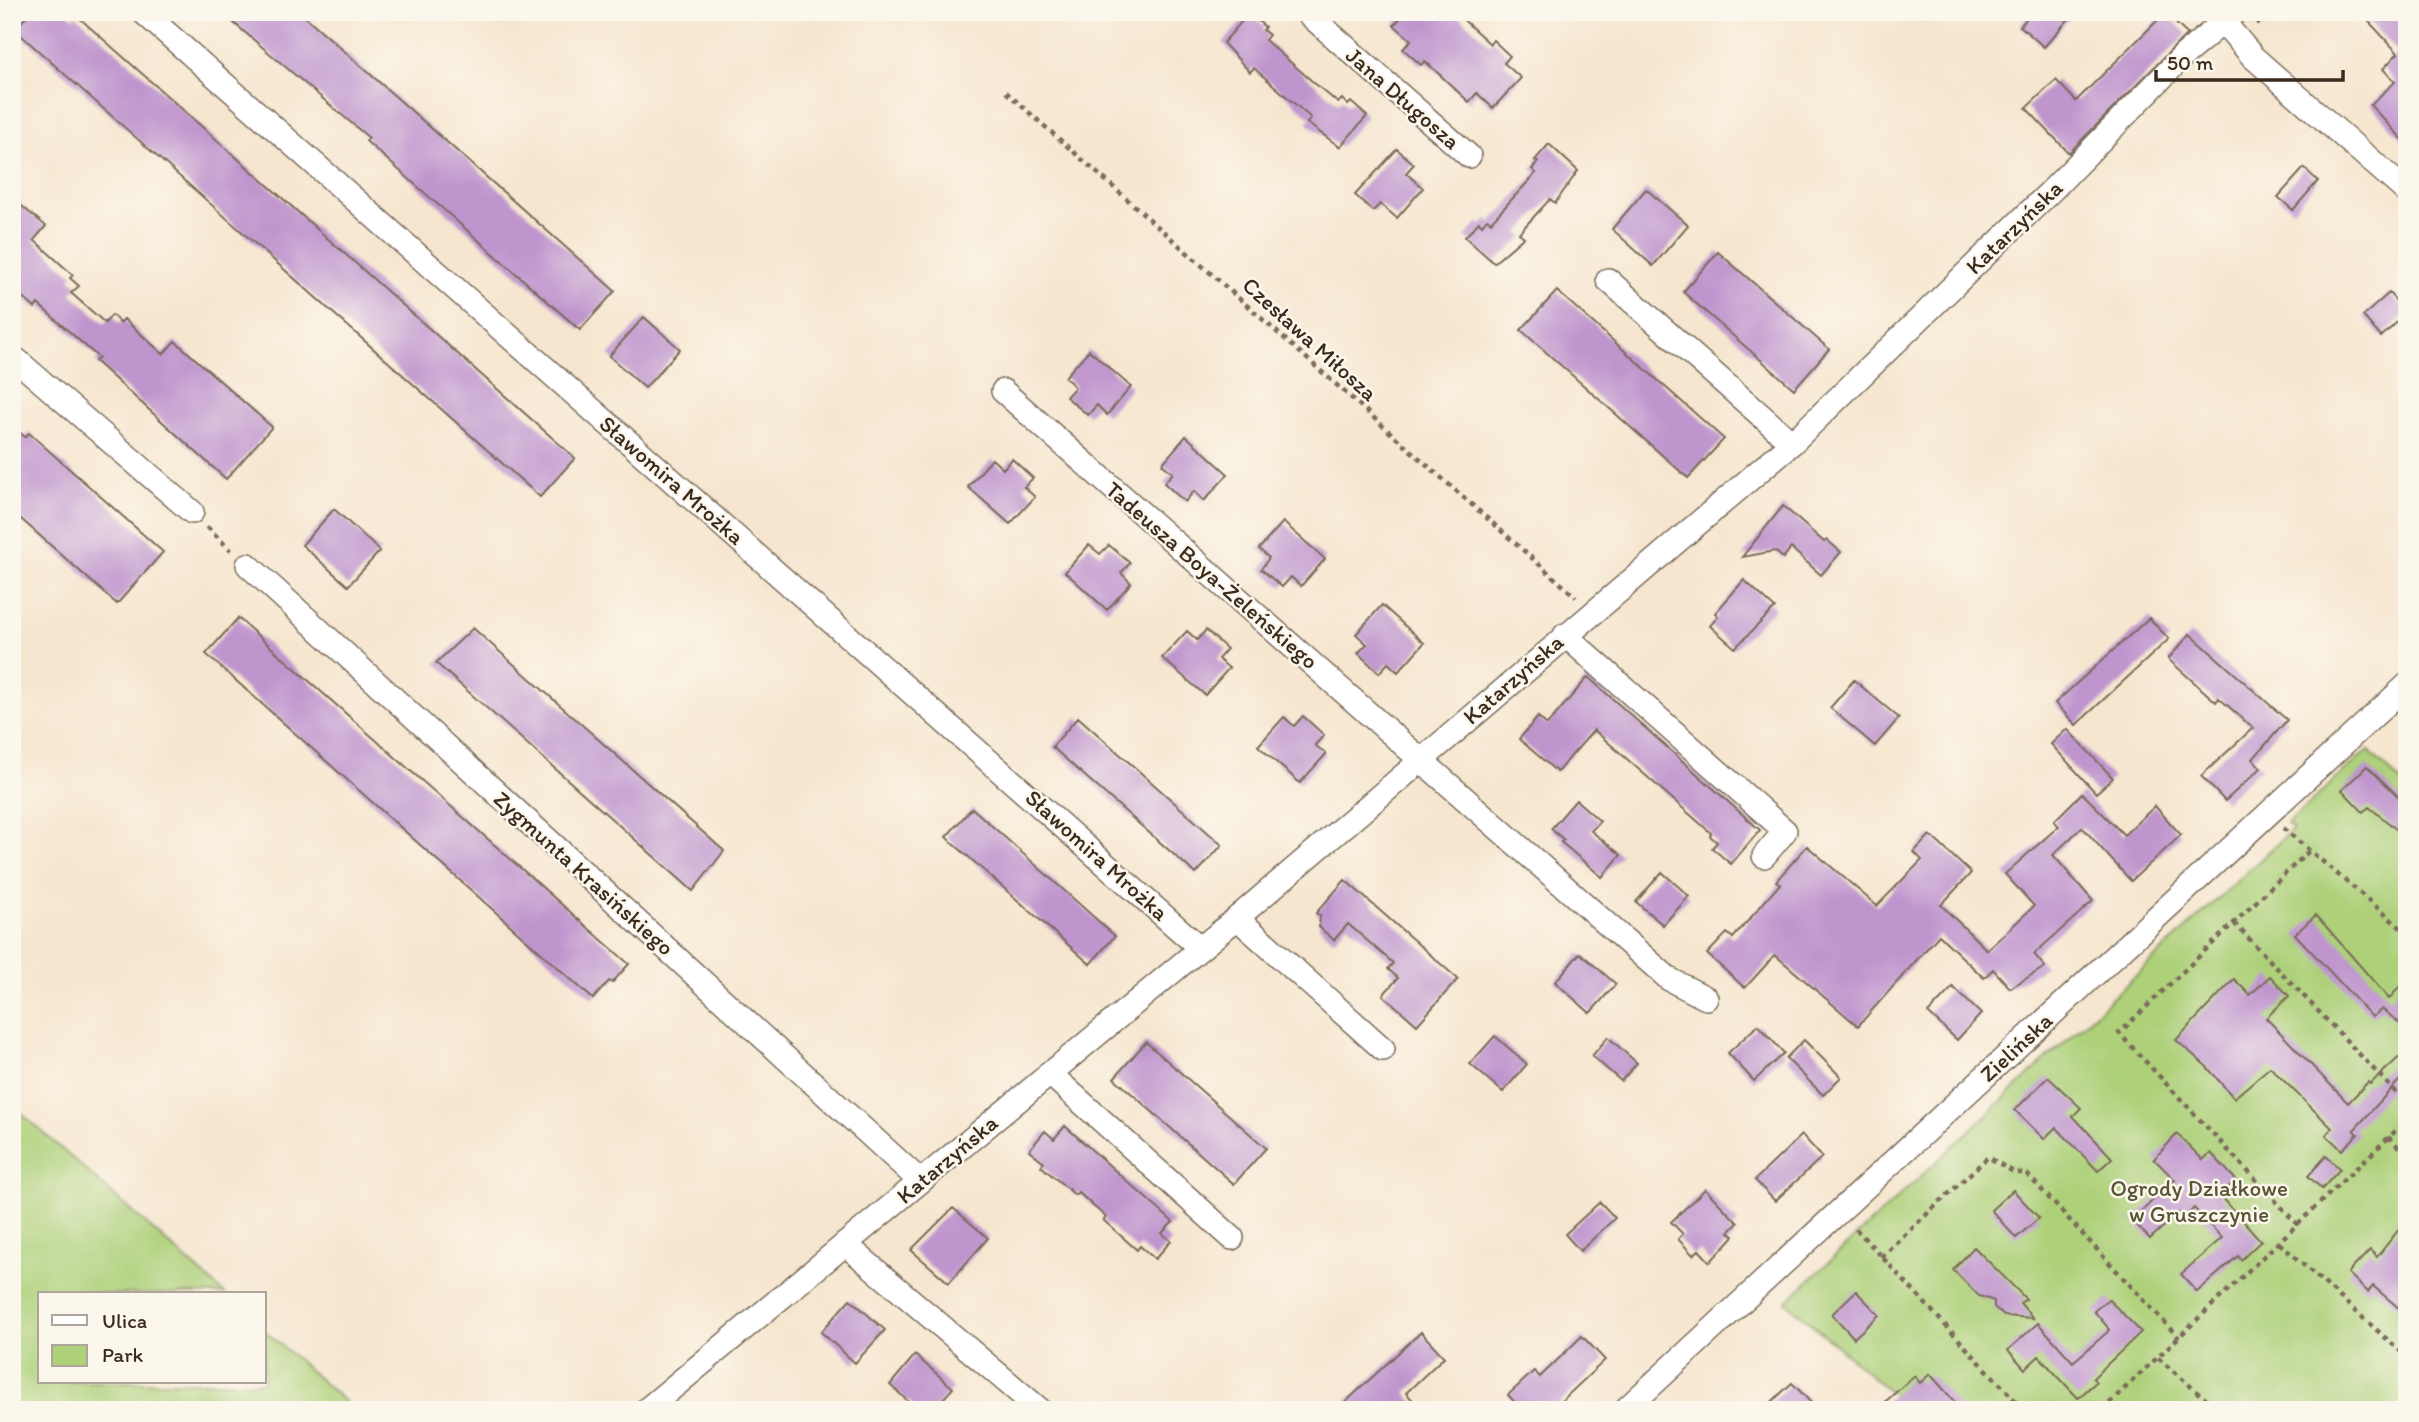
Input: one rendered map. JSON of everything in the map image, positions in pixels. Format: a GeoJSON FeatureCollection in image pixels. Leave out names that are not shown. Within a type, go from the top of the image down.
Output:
{"type":"FeatureCollection","features":[{"type":"Feature","properties":{"kind":"street","name":"Sławomira Mrożka"},"geometry":{"type":"LineString","coordinates":[[143,12],[1200,948]]}},
{"type":"Feature","properties":{"kind":"street","name":"Jana Długosza"},"geometry":{"type":"LineString","coordinates":[[1306,12],[1469,156]]}},
{"type":"Feature","properties":{"kind":"street","name":"Katarzyńska"},"geometry":{"type":"LineString","coordinates":[[646,1410],[1237,918],[1792,443],[2054,188],[2224,15]]}},
{"type":"Feature","properties":{"kind":"street"},"geometry":{"type":"LineString","coordinates":[[2224,15],[2253,57],[2407,192]]}},
{"type":"Feature","properties":{"kind":"street"},"geometry":{"type":"LineString","coordinates":[[1608,280],[1792,443]]}},
{"type":"Feature","properties":{"kind":"street"},"geometry":{"type":"LineString","coordinates":[[12,356],[192,512]]}},
{"type":"Feature","properties":{"kind":"street","name":"Tadeusza Boya-Żeleńskiego"},"geometry":{"type":"LineString","coordinates":[[1003,391],[1422,758],[1669,979],[1706,998]]}},
{"type":"Feature","properties":{"kind":"street","name":"Zygmunta Krasińskiego"},"geometry":{"type":"LineString","coordinates":[[248,565],[920,1181]]}},
{"type":"Feature","properties":{"kind":"street"},"geometry":{"type":"LineString","coordinates":[[1565,635],[1785,831],[1764,856]]}},
{"type":"Feature","properties":{"kind":"street","name":"Zielińska"},"geometry":{"type":"LineString","coordinates":[[1625,1410],[2407,685]]}},
{"type":"Feature","properties":{"kind":"street"},"geometry":{"type":"LineString","coordinates":[[1237,918],[1383,1049]]}},
{"type":"Feature","properties":{"kind":"street"},"geometry":{"type":"LineString","coordinates":[[1049,1073],[1232,1238]]}},
{"type":"Feature","properties":{"kind":"street"},"geometry":{"type":"LineString","coordinates":[[845,1244],[1040,1410]]}},
{"type":"Feature","properties":{"kind":"path","name":"Czesława Miłosza"},"geometry":{"type":"LineString","coordinates":[[1006,92],[1592,612]]}},
{"type":"Feature","properties":{"kind":"path"},"geometry":{"type":"LineString","coordinates":[[192,512],[248,565]]}},
{"type":"Feature","properties":{"kind":"path"},"geometry":{"type":"LineString","coordinates":[[2266,814],[2407,933]]}},
{"type":"Feature","properties":{"kind":"path"},"geometry":{"type":"LineString","coordinates":[[2298,1225],[2119,1033],[2310,850]]}},
{"type":"Feature","properties":{"kind":"path"},"geometry":{"type":"LineString","coordinates":[[2234,923],[2407,1104]]}},
{"type":"Feature","properties":{"kind":"path"},"geometry":{"type":"LineString","coordinates":[[2102,1410],[2407,1120]]}},
{"type":"Feature","properties":{"kind":"path"},"geometry":{"type":"LineString","coordinates":[[2388,1137],[2407,1155]]}},
{"type":"Feature","properties":{"kind":"path"},"geometry":{"type":"LineString","coordinates":[[1881,1257],[1988,1157],[2015,1173],[2026,1173],[2179,1338]]}},
{"type":"Feature","properties":{"kind":"path"},"geometry":{"type":"LineString","coordinates":[[1840,1210],[2024,1410]]}},
{"type":"Feature","properties":{"kind":"path"},"geometry":{"type":"LineString","coordinates":[[2279,1243],[2407,1357]]}},
{"type":"Feature","properties":{"kind":"path"},"geometry":{"type":"LineString","coordinates":[[2158,1358],[2218,1410]]}},
{"type":"Feature","properties":{"kind":"green space","name":"Ogrody Działkowe w Gruszczynie"},"geometry":{"type":"Polygon","coordinates":[[[2368,750],[2407,788],[2407,1410],[1911,1410],[1786,1302],[2293,829],[2287,824],[2368,750]]]}},
{"type":"Feature","properties":{"kind":"green space"},"geometry":{"type":"Polygon","coordinates":[[[12,1105],[223,1292],[38,1292],[38,1384],[266,1384],[266,1332],[354,1410],[12,1410],[12,1105]]]}},
{"type":"Feature","properties":{"kind":"building"},"geometry":{"type":"Polygon","coordinates":[[[30,12],[67,12],[73,18],[76,15],[575,458],[540,497],[15,30],[30,12]]]}},
{"type":"Feature","properties":{"kind":"building"},"geometry":{"type":"Polygon","coordinates":[[[221,12],[300,12],[615,291],[580,330],[366,141],[369,138],[221,12]]]}},
{"type":"Feature","properties":{"kind":"building"},"geometry":{"type":"Polygon","coordinates":[[[1406,12],[1455,12],[1490,44],[1493,40],[1510,56],[1504,63],[1521,78],[1493,108],[1477,93],[1469,102],[1425,61],[1421,65],[1403,49],[1411,40],[1394,25],[1406,12]]]}},
{"type":"Feature","properties":{"kind":"building"},"geometry":{"type":"Polygon","coordinates":[[[2032,12],[2075,12],[2044,47],[2020,26],[2032,12]]]}},
{"type":"Feature","properties":{"kind":"building"},"geometry":{"type":"Polygon","coordinates":[[[2360,12],[2407,12],[2407,144],[2370,105],[2395,82],[2383,69],[2398,53],[2360,12]]]}},
{"type":"Feature","properties":{"kind":"building"},"geometry":{"type":"Polygon","coordinates":[[[1249,13],[1265,27],[1263,30],[1269,35],[1265,40],[1313,82],[1338,103],[1342,99],[1348,105],[1351,102],[1367,116],[1340,147],[1307,123],[1311,118],[1254,68],[1250,72],[1223,43],[1249,13]]]}},
{"type":"Feature","properties":{"kind":"building"},"geometry":{"type":"Polygon","coordinates":[[[2165,13],[2187,34],[2069,153],[2026,108],[2056,80],[2076,101],[2165,13]]]}},
{"type":"Feature","properties":{"kind":"building"},"geometry":{"type":"Polygon","coordinates":[[[1549,144],[1578,171],[1555,203],[1550,199],[1519,233],[1524,237],[1494,263],[1465,237],[1479,222],[1482,225],[1487,219],[1491,222],[1536,173],[1532,169],[1538,162],[1535,160],[1549,144]]]}},
{"type":"Feature","properties":{"kind":"building"},"geometry":{"type":"Polygon","coordinates":[[[1397,149],[1414,164],[1406,173],[1423,188],[1397,218],[1380,204],[1373,211],[1355,195],[1397,149]]]}},
{"type":"Feature","properties":{"kind":"building"},"geometry":{"type":"Polygon","coordinates":[[[2304,168],[2318,181],[2293,210],[2278,197],[2304,168]]]}},
{"type":"Feature","properties":{"kind":"building"},"geometry":{"type":"Polygon","coordinates":[[[1646,189],[1688,225],[1653,266],[1612,229],[1646,189]]]}},
{"type":"Feature","properties":{"kind":"building"},"geometry":{"type":"Polygon","coordinates":[[[12,198],[46,226],[34,240],[73,275],[70,278],[79,286],[71,293],[105,323],[112,315],[120,323],[124,319],[163,354],[175,341],[272,427],[226,479],[95,361],[99,358],[38,304],[35,308],[12,288],[12,198]]]}},
{"type":"Feature","properties":{"kind":"building"},"geometry":{"type":"Polygon","coordinates":[[[1718,252],[1829,349],[1794,389],[1683,292],[1718,252]]]}},
{"type":"Feature","properties":{"kind":"building"},"geometry":{"type":"Polygon","coordinates":[[[1557,291],[1724,439],[1688,478],[1521,330],[1557,291]]]}},
{"type":"Feature","properties":{"kind":"building"},"geometry":{"type":"Polygon","coordinates":[[[2389,293],[2407,313],[2381,337],[2363,316],[2389,293]]]}},
{"type":"Feature","properties":{"kind":"building"},"geometry":{"type":"Polygon","coordinates":[[[644,317],[680,349],[645,388],[609,356],[644,317]]]}},
{"type":"Feature","properties":{"kind":"building"},"geometry":{"type":"Polygon","coordinates":[[[1089,350],[1131,387],[1107,415],[1097,405],[1088,415],[1066,397],[1075,387],[1065,377],[1089,350]]]}},
{"type":"Feature","properties":{"kind":"building"},"geometry":{"type":"Polygon","coordinates":[[[12,426],[25,437],[29,433],[163,552],[117,604],[12,511],[12,426]]]}},
{"type":"Feature","properties":{"kind":"building"},"geometry":{"type":"Polygon","coordinates":[[[1186,436],[1228,474],[1204,501],[1194,491],[1185,502],[1164,483],[1173,473],[1162,464],[1186,436]]]}},
{"type":"Feature","properties":{"kind":"building"},"geometry":{"type":"Polygon","coordinates":[[[992,459],[1003,469],[1012,459],[1033,478],[1024,487],[1035,497],[1010,524],[968,487],[992,459]]]}},
{"type":"Feature","properties":{"kind":"building"},"geometry":{"type":"Polygon","coordinates":[[[1783,506],[1824,542],[1827,540],[1841,552],[1821,575],[1791,548],[1783,558],[1775,551],[1742,557],[1783,506]]]}},
{"type":"Feature","properties":{"kind":"building"},"geometry":{"type":"Polygon","coordinates":[[[334,509],[380,551],[348,586],[302,545],[334,509]]]}},
{"type":"Feature","properties":{"kind":"building"},"geometry":{"type":"Polygon","coordinates":[[[1283,522],[1325,559],[1301,586],[1291,577],[1282,587],[1261,569],[1269,558],[1259,549],[1283,522]]]}},
{"type":"Feature","properties":{"kind":"building"},"geometry":{"type":"Polygon","coordinates":[[[1089,545],[1100,554],[1109,545],[1130,563],[1121,573],[1131,583],[1107,610],[1065,572],[1089,545]]]}},
{"type":"Feature","properties":{"kind":"building"},"geometry":{"type":"Polygon","coordinates":[[[1744,580],[1775,608],[1735,648],[1710,626],[1718,616],[1715,613],[1744,580]]]}},
{"type":"Feature","properties":{"kind":"building"},"geometry":{"type":"Polygon","coordinates":[[[1382,605],[1424,643],[1398,672],[1388,663],[1379,673],[1358,653],[1367,644],[1356,634],[1382,605]]]}},
{"type":"Feature","properties":{"kind":"building"},"geometry":{"type":"Polygon","coordinates":[[[238,618],[629,964],[612,983],[609,981],[593,999],[206,654],[238,618]]]}},
{"type":"Feature","properties":{"kind":"building"},"geometry":{"type":"Polygon","coordinates":[[[2149,618],[2169,639],[2076,725],[2055,703],[2149,618]]]}},
{"type":"Feature","properties":{"kind":"building"},"geometry":{"type":"Polygon","coordinates":[[[473,628],[724,851],[693,891],[436,663],[473,628]]]}},
{"type":"Feature","properties":{"kind":"building"},"geometry":{"type":"Polygon","coordinates":[[[1206,630],[1227,649],[1218,659],[1229,668],[1205,695],[1162,658],[1187,631],[1197,640],[1206,630]]]}},
{"type":"Feature","properties":{"kind":"building"},"geometry":{"type":"Polygon","coordinates":[[[2190,634],[2287,720],[2253,759],[2261,768],[2225,801],[2201,776],[2253,728],[2219,698],[2216,702],[2168,659],[2190,634]]]}},
{"type":"Feature","properties":{"kind":"building"},"geometry":{"type":"Polygon","coordinates":[[[1588,677],[1760,830],[1731,864],[1712,848],[1717,842],[1710,836],[1711,833],[1594,730],[1557,772],[1519,739],[1538,717],[1547,725],[1588,677]]]}},
{"type":"Feature","properties":{"kind":"building"},"geometry":{"type":"Polygon","coordinates":[[[1854,680],[1899,718],[1875,746],[1830,708],[1854,680]]]}},
{"type":"Feature","properties":{"kind":"building"},"geometry":{"type":"Polygon","coordinates":[[[1303,716],[1324,735],[1315,745],[1326,754],[1300,783],[1258,746],[1284,717],[1294,726],[1303,716]]]}},
{"type":"Feature","properties":{"kind":"building"},"geometry":{"type":"Polygon","coordinates":[[[1078,717],[1222,845],[1196,874],[1052,747],[1078,717]]]}},
{"type":"Feature","properties":{"kind":"building"},"geometry":{"type":"Polygon","coordinates":[[[2067,729],[2113,778],[2096,793],[2051,744],[2067,729]]]}},
{"type":"Feature","properties":{"kind":"building"},"geometry":{"type":"Polygon","coordinates":[[[2367,766],[2407,805],[2407,838],[2369,807],[2363,812],[2342,790],[2367,766]]]}},
{"type":"Feature","properties":{"kind":"building"},"geometry":{"type":"Polygon","coordinates":[[[2082,793],[2124,835],[2155,806],[2181,835],[2131,881],[2082,827],[2053,855],[2093,901],[2034,954],[2045,967],[2010,988],[1993,969],[1984,978],[1939,935],[1858,1026],[1775,955],[1745,988],[1707,954],[1727,933],[1733,938],[1780,884],[1776,881],[1807,846],[1877,906],[1922,860],[1914,852],[1930,835],[1971,873],[1941,905],[1987,950],[2034,906],[2005,874],[2059,826],[2054,821],[2082,793]]]}},
{"type":"Feature","properties":{"kind":"building"},"geometry":{"type":"Polygon","coordinates":[[[1576,800],[1600,821],[1591,831],[1621,855],[1602,877],[1561,842],[1564,840],[1551,829],[1576,800]]]}},
{"type":"Feature","properties":{"kind":"building"},"geometry":{"type":"Polygon","coordinates":[[[972,808],[1115,936],[1090,964],[946,837],[972,808]]]}},
{"type":"Feature","properties":{"kind":"building"},"geometry":{"type":"Polygon","coordinates":[[[1662,872],[1689,896],[1663,925],[1636,902],[1662,872]]]}},
{"type":"Feature","properties":{"kind":"building"},"geometry":{"type":"Polygon","coordinates":[[[1345,880],[1458,979],[1417,1025],[1383,995],[1398,978],[1388,969],[1393,963],[1348,924],[1334,940],[1319,927],[1320,916],[1316,913],[1345,880]]]}},
{"type":"Feature","properties":{"kind":"building"},"geometry":{"type":"Polygon","coordinates":[[[2316,915],[2389,999],[2407,978],[2407,1029],[2382,1009],[2372,1017],[2295,934],[2316,915]]]}},
{"type":"Feature","properties":{"kind":"building"},"geometry":{"type":"Polygon","coordinates":[[[1580,953],[1616,984],[1590,1013],[1555,982],[1580,953]]]}},
{"type":"Feature","properties":{"kind":"building"},"geometry":{"type":"Polygon","coordinates":[[[2270,976],[2289,996],[2266,1018],[2348,1103],[2368,1082],[2370,1084],[2407,1050],[2407,1072],[2354,1130],[2358,1134],[2342,1150],[2326,1135],[2332,1128],[2270,1067],[2234,1098],[2206,1066],[2176,1040],[2234,979],[2250,995],[2270,976]]]}},
{"type":"Feature","properties":{"kind":"building"},"geometry":{"type":"Polygon","coordinates":[[[1953,987],[1981,1014],[1957,1040],[1928,1013],[1953,987]]]}},
{"type":"Feature","properties":{"kind":"building"},"geometry":{"type":"Polygon","coordinates":[[[1758,1025],[1784,1053],[1754,1081],[1728,1053],[1758,1025]]]}},
{"type":"Feature","properties":{"kind":"building"},"geometry":{"type":"Polygon","coordinates":[[[1495,1036],[1527,1064],[1503,1092],[1470,1064],[1495,1036]]]}},
{"type":"Feature","properties":{"kind":"building"},"geometry":{"type":"Polygon","coordinates":[[[1608,1037],[1637,1063],[1621,1081],[1592,1056],[1608,1037]]]}},
{"type":"Feature","properties":{"kind":"building"},"geometry":{"type":"Polygon","coordinates":[[[1804,1040],[1841,1077],[1823,1095],[1786,1058],[1804,1040]]]}},
{"type":"Feature","properties":{"kind":"building"},"geometry":{"type":"Polygon","coordinates":[[[1146,1042],[1266,1148],[1234,1184],[1114,1078],[1146,1042]]]}},
{"type":"Feature","properties":{"kind":"building"},"geometry":{"type":"Polygon","coordinates":[[[2048,1077],[2081,1108],[2073,1116],[2112,1158],[2098,1171],[2056,1127],[2044,1139],[2015,1110],[2048,1077]]]}},
{"type":"Feature","properties":{"kind":"building"},"geometry":{"type":"Polygon","coordinates":[[[1065,1126],[1173,1222],[1162,1233],[1171,1241],[1155,1259],[1140,1246],[1137,1250],[1103,1220],[1106,1217],[1078,1192],[1075,1195],[1041,1166],[1044,1162],[1029,1150],[1045,1131],[1054,1139],[1065,1126]]]}},
{"type":"Feature","properties":{"kind":"building"},"geometry":{"type":"Polygon","coordinates":[[[2177,1134],[2203,1160],[2211,1153],[2236,1180],[2220,1195],[2261,1241],[2241,1260],[2238,1256],[2197,1292],[2181,1274],[2222,1238],[2194,1208],[2183,1219],[2178,1213],[2150,1239],[2132,1220],[2175,1180],[2154,1159],[2177,1134]]]}},
{"type":"Feature","properties":{"kind":"building"},"geometry":{"type":"Polygon","coordinates":[[[1802,1135],[1822,1157],[1775,1201],[1755,1180],[1802,1135]]]}},
{"type":"Feature","properties":{"kind":"building"},"geometry":{"type":"Polygon","coordinates":[[[2326,1156],[2340,1169],[2322,1189],[2308,1176],[2326,1156]]]}},
{"type":"Feature","properties":{"kind":"building"},"geometry":{"type":"Polygon","coordinates":[[[1705,1189],[1738,1223],[1729,1232],[1734,1236],[1710,1262],[1699,1250],[1693,1255],[1678,1239],[1683,1234],[1671,1222],[1705,1189]]]}},
{"type":"Feature","properties":{"kind":"building"},"geometry":{"type":"Polygon","coordinates":[[[2013,1190],[2039,1218],[2016,1238],[1991,1210],[2013,1190]]]}},
{"type":"Feature","properties":{"kind":"building"},"geometry":{"type":"Polygon","coordinates":[[[1600,1202],[1615,1218],[1580,1251],[1565,1234],[1600,1202]]]}},
{"type":"Feature","properties":{"kind":"building"},"geometry":{"type":"Polygon","coordinates":[[[953,1208],[988,1238],[949,1283],[911,1250],[953,1208]]]}},
{"type":"Feature","properties":{"kind":"building"},"geometry":{"type":"Polygon","coordinates":[[[2407,1219],[2407,1315],[2373,1286],[2368,1292],[2348,1273],[2370,1250],[2377,1257],[2407,1219]]]}},
{"type":"Feature","properties":{"kind":"building"},"geometry":{"type":"Polygon","coordinates":[[[1974,1247],[2026,1299],[2020,1303],[2033,1318],[2004,1316],[1994,1307],[1994,1301],[1979,1296],[1953,1270],[1974,1247]]]}},
{"type":"Feature","properties":{"kind":"building"},"geometry":{"type":"Polygon","coordinates":[[[1856,1291],[1879,1315],[1854,1338],[1832,1314],[1856,1291]]]}},
{"type":"Feature","properties":{"kind":"building"},"geometry":{"type":"Polygon","coordinates":[[[850,1299],[885,1330],[855,1363],[821,1332],[850,1299]]]}},
{"type":"Feature","properties":{"kind":"building"},"geometry":{"type":"Polygon","coordinates":[[[2108,1299],[2141,1332],[2093,1378],[2096,1382],[2078,1398],[2039,1356],[2025,1369],[2008,1350],[2038,1323],[2073,1362],[2110,1330],[2094,1311],[2108,1299]]]}},
{"type":"Feature","properties":{"kind":"building"},"geometry":{"type":"Polygon","coordinates":[[[1421,1332],[1444,1357],[1406,1393],[1422,1410],[1337,1410],[1421,1332]]]}},
{"type":"Feature","properties":{"kind":"building"},"geometry":{"type":"Polygon","coordinates":[[[1582,1336],[1605,1360],[1552,1410],[1522,1410],[1508,1395],[1534,1371],[1540,1377],[1582,1336]]]}},
{"type":"Feature","properties":{"kind":"building"},"geometry":{"type":"Polygon","coordinates":[[[915,1355],[953,1388],[933,1410],[918,1410],[890,1385],[915,1355]]]}},
{"type":"Feature","properties":{"kind":"building"},"geometry":{"type":"Polygon","coordinates":[[[1930,1374],[1962,1410],[1876,1410],[1914,1376],[1920,1383],[1930,1374]]]}},
{"type":"Feature","properties":{"kind":"building"},"geometry":{"type":"Polygon","coordinates":[[[1792,1383],[1818,1410],[1763,1410],[1792,1383]]]}}]}
